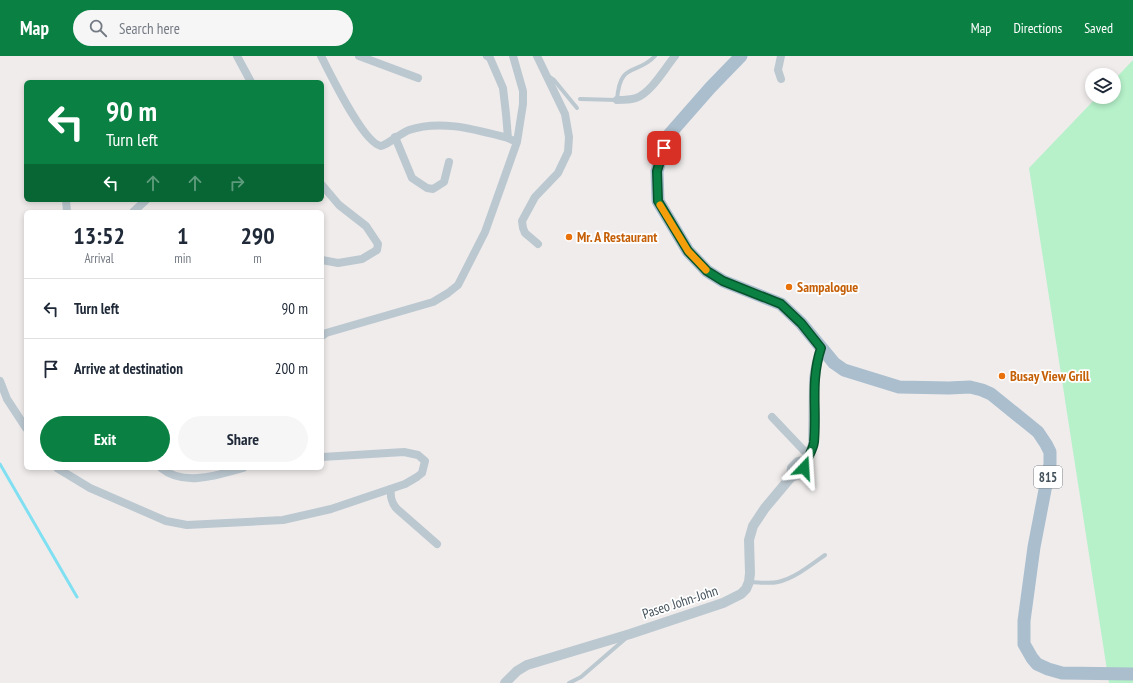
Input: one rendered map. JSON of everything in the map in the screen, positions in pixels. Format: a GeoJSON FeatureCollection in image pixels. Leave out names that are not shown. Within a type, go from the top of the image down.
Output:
{"type":"FeatureCollection","features":[{"type":"Feature","properties":{"kind":"main road","name":"815"},"geometry":{"type":"LineString","coordinates":[[740,56],[667,137],[657,171],[658,201],[688,251],[707,271],[723,281],[781,304],[801,323],[834,363],[844,370],[899,387],[970,387],[982,390],[996,398],[1038,432],[1050,452],[1050,464],[1033,554],[1024,621],[1024,644],[1037,664],[1062,673],[1133,674]]}},
{"type":"Feature","properties":{"kind":"street"},"geometry":{"type":"LineString","coordinates":[[237,56],[250,80]]}},
{"type":"Feature","properties":{"kind":"street"},"geometry":{"type":"LineString","coordinates":[[321,56],[354,119],[374,142],[382,146],[409,130],[431,126],[469,128],[508,138],[517,142]]}},
{"type":"Feature","properties":{"kind":"street"},"geometry":{"type":"LineString","coordinates":[[360,56],[418,78]]}},
{"type":"Feature","properties":{"kind":"street"},"geometry":{"type":"LineString","coordinates":[[487,56],[490,58],[502,88],[508,138]]}},
{"type":"Feature","properties":{"kind":"street"},"geometry":{"type":"LineString","coordinates":[[324,333],[433,302],[448,294],[458,285],[485,232],[517,142],[523,104],[523,91],[513,56]]}},
{"type":"Feature","properties":{"kind":"street"},"geometry":{"type":"LineString","coordinates":[[537,56],[565,114],[569,136],[568,152],[558,173],[535,197],[522,221],[525,233],[538,244]]}},
{"type":"Feature","properties":{"kind":"street"},"geometry":{"type":"LineString","coordinates":[[617,100],[637,98],[646,93],[675,56]]}},
{"type":"Feature","properties":{"kind":"street"},"geometry":{"type":"LineString","coordinates":[[781,80],[778,70],[782,56]]}},
{"type":"Feature","properties":{"kind":"street"},"geometry":{"type":"LineString","coordinates":[[395,137],[412,178],[427,188],[433,189],[444,182],[448,162]]}},
{"type":"Feature","properties":{"kind":"street"},"geometry":{"type":"LineString","coordinates":[[324,187],[339,205],[366,226],[378,244],[377,250],[362,259],[338,263],[324,260]]}},
{"type":"Feature","properties":{"kind":"street"},"geometry":{"type":"LineString","coordinates":[[135,210],[144,202]]}},
{"type":"Feature","properties":{"kind":"street"},"geometry":{"type":"LineString","coordinates":[[748,582],[750,573],[748,549],[750,534],[765,508],[791,477],[792,468],[798,462],[807,458],[814,440],[814,378],[821,348]]}},
{"type":"Feature","properties":{"kind":"street"},"geometry":{"type":"LineString","coordinates":[[0,381],[6,399],[24,425]]}},
{"type":"Feature","properties":{"kind":"street"},"geometry":{"type":"LineString","coordinates":[[772,417],[807,458]]}},
{"type":"Feature","properties":{"kind":"street"},"geometry":{"type":"LineString","coordinates":[[60,470],[90,488],[152,515],[171,522],[187,525],[283,520],[332,509],[405,484],[422,473],[425,460],[418,455],[404,452],[324,457]]}},
{"type":"Feature","properties":{"kind":"street"},"geometry":{"type":"LineString","coordinates":[[164,470],[179,476],[208,478],[236,470]]}},
{"type":"Feature","properties":{"kind":"street"},"geometry":{"type":"LineString","coordinates":[[391,489],[393,505],[437,544]]}},
{"type":"Feature","properties":{"kind":"street","name":"Paseo John-John"},"geometry":{"type":"LineString","coordinates":[[505,683],[517,671],[527,666],[630,634],[733,599],[746,589],[748,582]]}},
{"type":"Feature","properties":{"kind":"lane"},"geometry":{"type":"LineString","coordinates":[[580,99],[617,100],[620,80],[627,71],[650,61],[655,56]]}},
{"type":"Feature","properties":{"kind":"lane"},"geometry":{"type":"LineString","coordinates":[[546,76],[554,80],[577,108]]}},
{"type":"Feature","properties":{"kind":"lane"},"geometry":{"type":"LineString","coordinates":[[748,582],[777,582],[808,567],[825,555]]}},
{"type":"Feature","properties":{"kind":"lane"},"geometry":{"type":"LineString","coordinates":[[569,683],[581,677],[630,634]]}},
{"type":"Feature","properties":{"kind":"green space"},"geometry":{"type":"Polygon","coordinates":[[[1133,60],[1133,683],[1109,683],[1029,168],[1090,104],[1121,104],[1121,73],[1133,60]]]}},
{"type":"Feature","properties":{"kind":"waterway"},"geometry":{"type":"LineString","coordinates":[[0,464],[77,597]]}},
{"type":"Feature","properties":{"kind":"slow traffic"},"geometry":{"type":"LineString","coordinates":[[660,205],[688,251],[706,270]]}},
{"type":"Feature","properties":{"kind":"place","name":"Mr. A Restaurant"},"geometry":{"type":"Point","coordinates":[569,237]}},
{"type":"Feature","properties":{"kind":"place","name":"Sampalogue"},"geometry":{"type":"Point","coordinates":[789,287]}},
{"type":"Feature","properties":{"kind":"place","name":"Busay View Grill"},"geometry":{"type":"Point","coordinates":[1002,376]}},
{"type":"Feature","properties":{"kind":"route"},"geometry":{"type":"LineString","coordinates":[[664,148],[657,171],[658,201],[688,251],[707,271],[723,281],[781,304],[801,323],[821,348],[814,378],[813,445],[804,468]]}}]}
